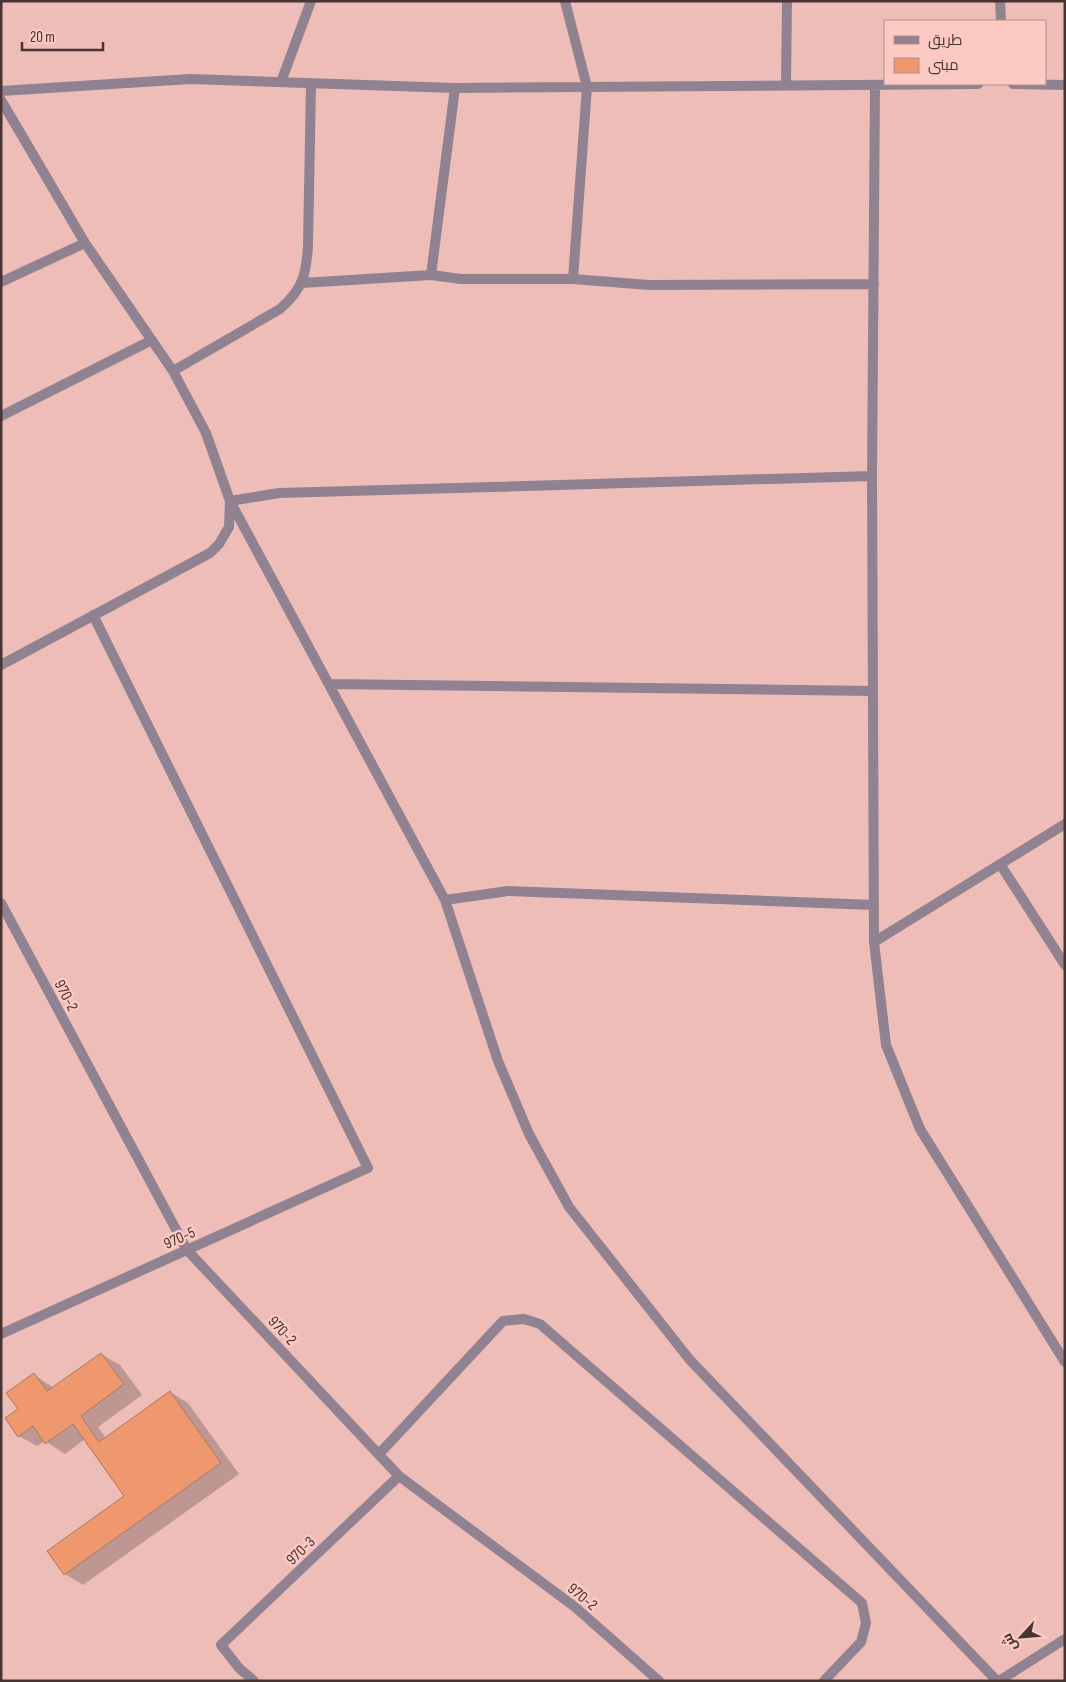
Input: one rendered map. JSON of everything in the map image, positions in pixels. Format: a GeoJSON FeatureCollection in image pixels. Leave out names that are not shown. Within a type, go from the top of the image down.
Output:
{"type":"FeatureCollection","features":[{"type":"Feature","properties":{"kind":"street"},"geometry":{"type":"LineString","coordinates":[[281,82],[311,1]]}},
{"type":"Feature","properties":{"kind":"street"},"geometry":{"type":"LineString","coordinates":[[565,1],[588,87],[573,279]]}},
{"type":"Feature","properties":{"kind":"street"},"geometry":{"type":"LineString","coordinates":[[786,85],[787,1]]}},
{"type":"Feature","properties":{"kind":"street"},"geometry":{"type":"LineString","coordinates":[[1000,1],[1001,20]]}},
{"type":"Feature","properties":{"kind":"street"},"geometry":{"type":"LineString","coordinates":[[1,91],[190,79],[455,88],[884,85]]}},
{"type":"Feature","properties":{"kind":"street"},"geometry":{"type":"LineString","coordinates":[[173,371],[280,309],[294,297],[302,284],[308,246],[311,83]]}},
{"type":"Feature","properties":{"kind":"street"},"geometry":{"type":"LineString","coordinates":[[875,85],[872,476],[874,942],[886,1046],[920,1129],[1065,1362]]}},
{"type":"Feature","properties":{"kind":"street"},"geometry":{"type":"LineString","coordinates":[[1046,85],[1065,85]]}},
{"type":"Feature","properties":{"kind":"street"},"geometry":{"type":"LineString","coordinates":[[431,275],[455,88]]}},
{"type":"Feature","properties":{"kind":"street"},"geometry":{"type":"LineString","coordinates":[[1,100],[26,147],[85,243],[173,371],[206,433],[230,501],[445,900],[498,1061],[529,1134],[569,1207],[690,1360],[998,1681],[1065,1639]]}},
{"type":"Feature","properties":{"kind":"street"},"geometry":{"type":"LineString","coordinates":[[1,282],[85,243]]}},
{"type":"Feature","properties":{"kind":"street"},"geometry":{"type":"LineString","coordinates":[[302,284],[431,275],[461,279],[573,279],[649,286],[874,284]]}},
{"type":"Feature","properties":{"kind":"street"},"geometry":{"type":"LineString","coordinates":[[1,416],[152,340]]}},
{"type":"Feature","properties":{"kind":"street"},"geometry":{"type":"LineString","coordinates":[[230,501],[280,493],[872,476]]}},
{"type":"Feature","properties":{"kind":"street"},"geometry":{"type":"LineString","coordinates":[[1,665],[210,553],[219,544],[229,527],[230,501]]}},
{"type":"Feature","properties":{"kind":"street","name":"970-5"},"geometry":{"type":"LineString","coordinates":[[1,1334],[368,1168],[93,615]]}},
{"type":"Feature","properties":{"kind":"street"},"geometry":{"type":"LineString","coordinates":[[329,684],[873,691]]}},
{"type":"Feature","properties":{"kind":"street"},"geometry":{"type":"LineString","coordinates":[[874,942],[1065,824]]}},
{"type":"Feature","properties":{"kind":"street"},"geometry":{"type":"LineString","coordinates":[[1000,864],[1065,965]]}},
{"type":"Feature","properties":{"kind":"street"},"geometry":{"type":"LineString","coordinates":[[445,900],[508,891],[874,905]]}},
{"type":"Feature","properties":{"kind":"street","name":"970-2"},"geometry":{"type":"LineString","coordinates":[[1,903],[187,1250],[399,1476],[575,1607],[659,1681]]}},
{"type":"Feature","properties":{"kind":"street"},"geometry":{"type":"LineString","coordinates":[[380,1454],[503,1320],[524,1318],[540,1324],[862,1603],[866,1623],[860,1642],[824,1681]]}},
{"type":"Feature","properties":{"kind":"street","name":"970-3"},"geometry":{"type":"LineString","coordinates":[[254,1681],[239,1668],[221,1645],[399,1476]]}},
{"type":"Feature","properties":{"kind":"building"},"geometry":{"type":"Polygon","coordinates":[[[101,1353],[124,1384],[81,1416],[99,1442],[170,1391],[221,1463],[64,1575],[47,1551],[124,1496],[73,1424],[45,1444],[33,1426],[18,1437],[5,1418],[18,1409],[6,1393],[34,1373],[47,1391],[101,1353]]]}}]}
